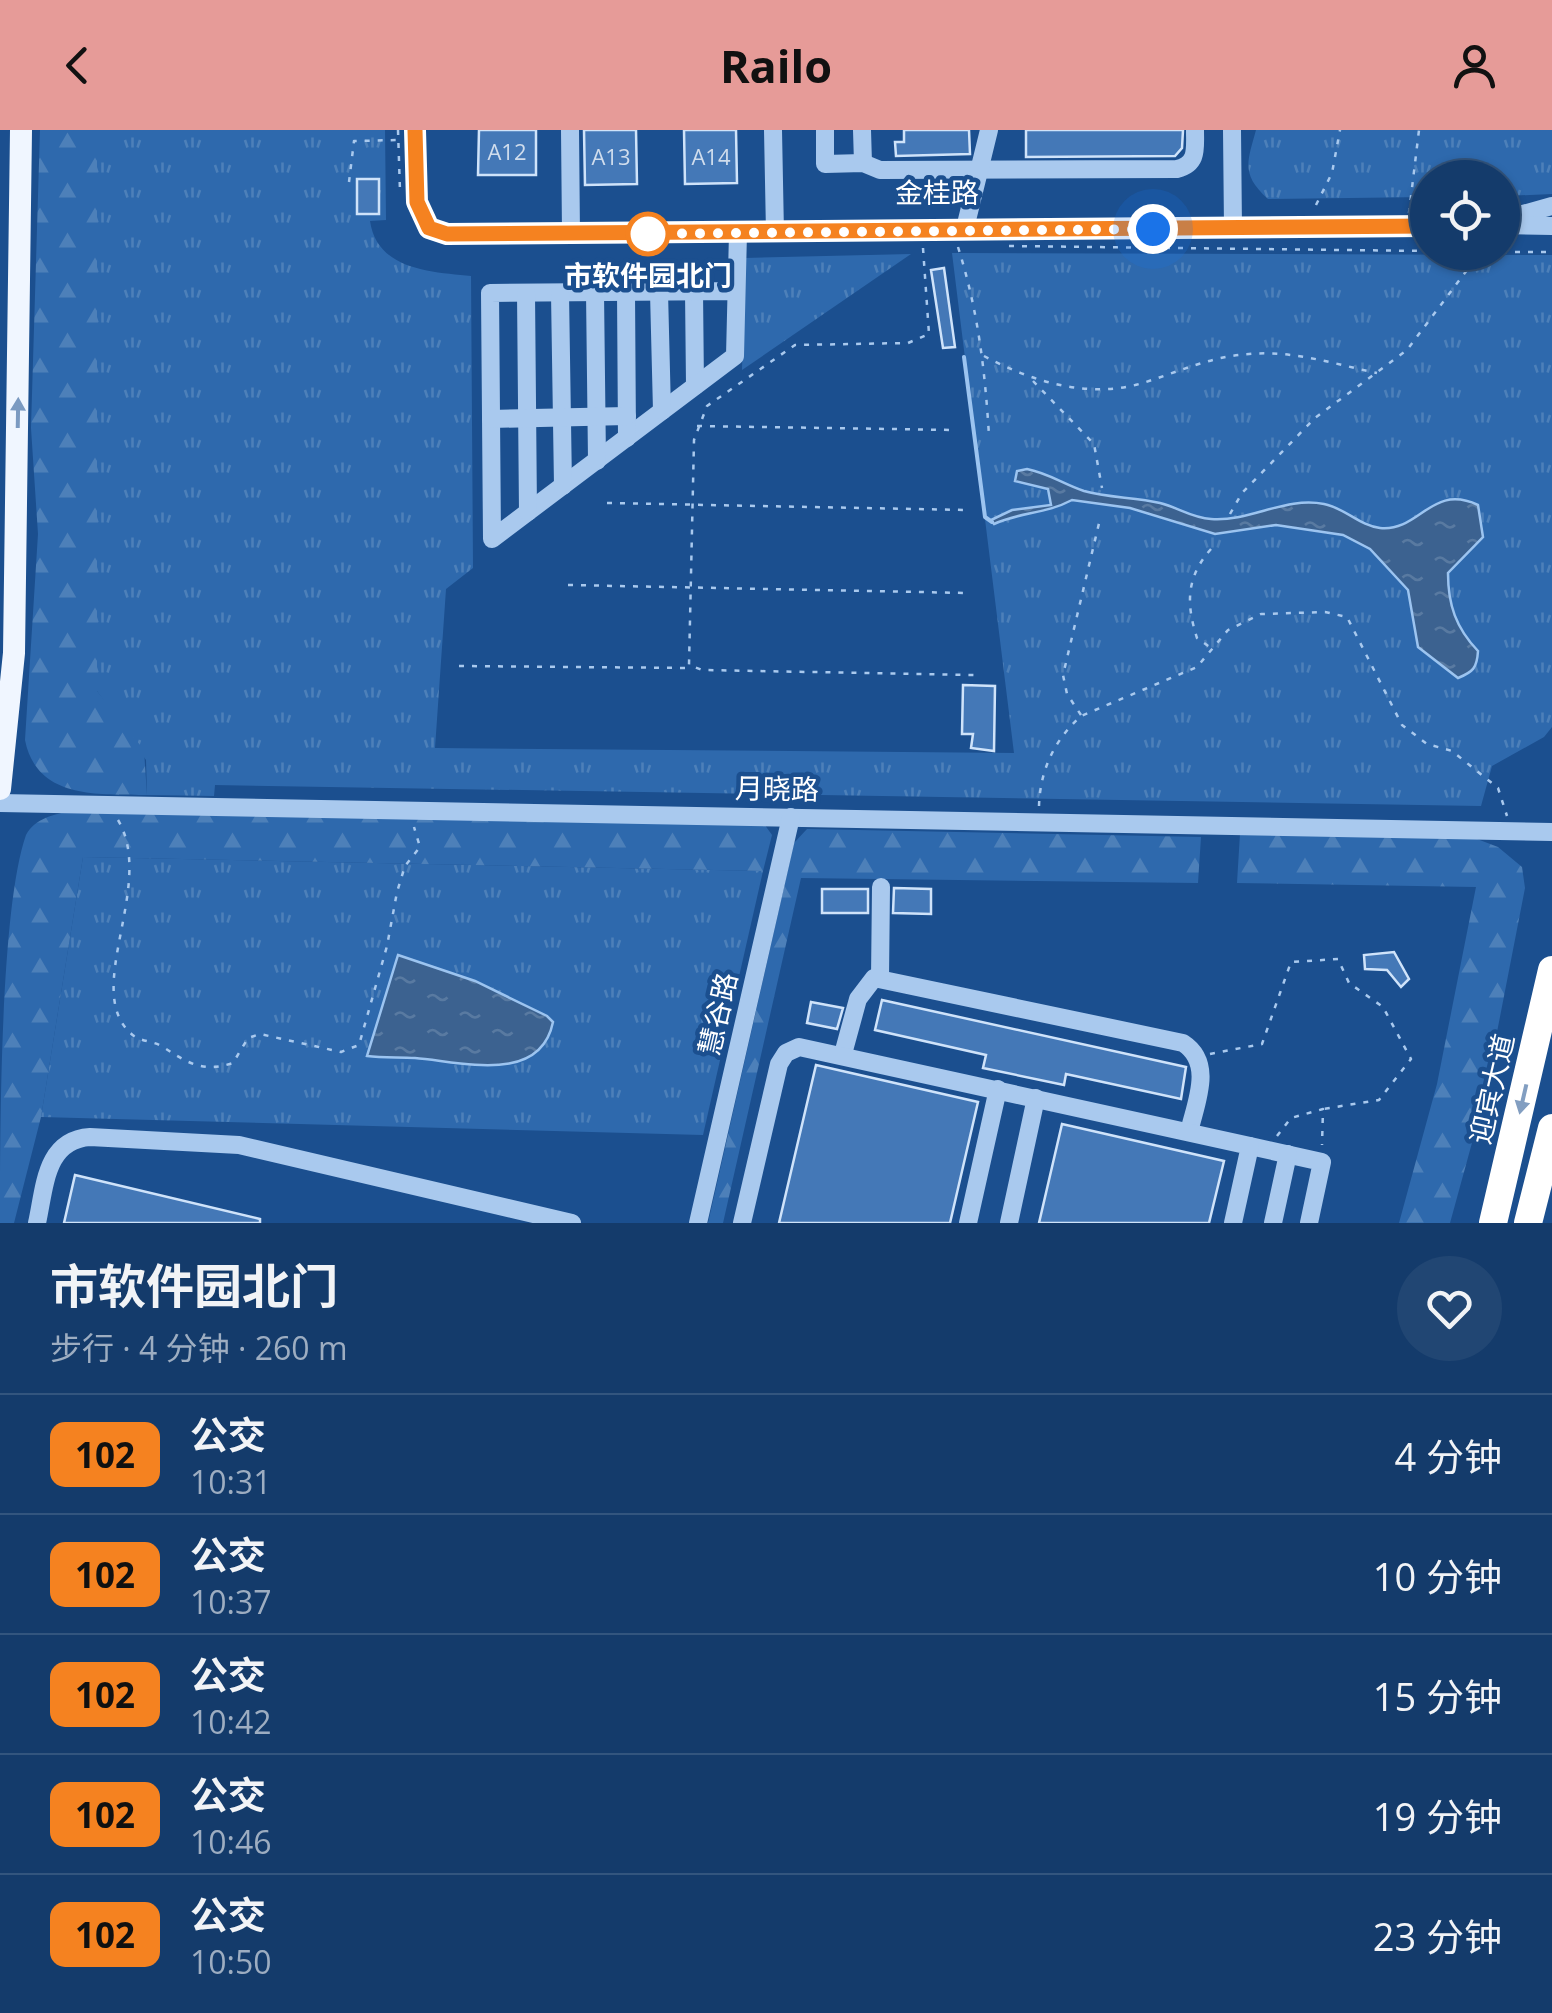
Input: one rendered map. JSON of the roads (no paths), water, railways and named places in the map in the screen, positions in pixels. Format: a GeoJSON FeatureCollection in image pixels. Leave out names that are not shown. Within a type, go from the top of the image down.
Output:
{"type":"FeatureCollection","features":[{"type":"Feature","properties":{"kind":"highway","name":"迎宾大道"},"geometry":{"type":"LineString","coordinates":[[1493,1223],[1552,970]]}},
{"type":"Feature","properties":{"kind":"highway"},"geometry":{"type":"LineString","coordinates":[[1528,1223],[1552,1128]]}},
{"type":"Feature","properties":{"kind":"main road"},"geometry":{"type":"LineString","coordinates":[[0,790],[14,653],[21,130]]}},
{"type":"Feature","properties":{"kind":"street"},"geometry":{"type":"LineString","coordinates":[[415,130],[417,202],[429,228],[446,229]]}},
{"type":"Feature","properties":{"kind":"street"},"geometry":{"type":"LineString","coordinates":[[425,130],[427,202],[446,229]]}},
{"type":"Feature","properties":{"kind":"street"},"geometry":{"type":"LineString","coordinates":[[570,130],[571,229]]}},
{"type":"Feature","properties":{"kind":"street"},"geometry":{"type":"LineString","coordinates":[[774,130],[774,228]]}},
{"type":"Feature","properties":{"kind":"street"},"geometry":{"type":"LineString","coordinates":[[824,130],[825,164],[863,163],[880,170],[1177,169],[1194,159],[1195,130]]}},
{"type":"Feature","properties":{"kind":"street"},"geometry":{"type":"LineString","coordinates":[[862,130],[863,163]]}},
{"type":"Feature","properties":{"kind":"street"},"geometry":{"type":"LineString","coordinates":[[961,226],[989,130]]}},
{"type":"Feature","properties":{"kind":"street"},"geometry":{"type":"LineString","coordinates":[[1232,130],[1233,223]]}},
{"type":"Feature","properties":{"kind":"street"},"geometry":{"type":"LineString","coordinates":[[1524,220],[1552,206]]}},
{"type":"Feature","properties":{"kind":"street"},"geometry":{"type":"LineString","coordinates":[[1520,221],[1552,214]]}},
{"type":"Feature","properties":{"kind":"street","name":"金桂路"},"geometry":{"type":"LineString","coordinates":[[446,229],[1410,219]]}},
{"type":"Feature","properties":{"kind":"street"},"geometry":{"type":"LineString","coordinates":[[1520,219],[1552,226]]}},
{"type":"Feature","properties":{"kind":"street"},"geometry":{"type":"LineString","coordinates":[[1524,220],[1552,236]]}},
{"type":"Feature","properties":{"kind":"street","name":"金桂路"},"geometry":{"type":"LineString","coordinates":[[571,229],[738,234],[774,228]]}},
{"type":"Feature","properties":{"kind":"street"},"geometry":{"type":"LineString","coordinates":[[736,291],[490,293],[492,540],[735,356],[738,234]]}},
{"type":"Feature","properties":{"kind":"street"},"geometry":{"type":"LineString","coordinates":[[560,292],[563,486]]}},
{"type":"Feature","properties":{"kind":"street"},"geometry":{"type":"LineString","coordinates":[[595,292],[597,460]]}},
{"type":"Feature","properties":{"kind":"street"},"geometry":{"type":"LineString","coordinates":[[626,292],[627,438]]}},
{"type":"Feature","properties":{"kind":"street"},"geometry":{"type":"LineString","coordinates":[[659,292],[662,411]]}},
{"type":"Feature","properties":{"kind":"street"},"geometry":{"type":"LineString","coordinates":[[694,292],[695,386]]}},
{"type":"Feature","properties":{"kind":"street"},"geometry":{"type":"LineString","coordinates":[[526,293],[528,512]]}},
{"type":"Feature","properties":{"kind":"street"},"geometry":{"type":"LineString","coordinates":[[491,420],[627,416]]}},
{"type":"Feature","properties":{"kind":"street","name":"月晓路"},"geometry":{"type":"LineString","coordinates":[[0,803],[1552,832]]}},
{"type":"Feature","properties":{"kind":"street","name":"慧谷路"},"geometry":{"type":"LineString","coordinates":[[698,1223],[792,817]]}},
{"type":"Feature","properties":{"kind":"street"},"geometry":{"type":"LineString","coordinates":[[880,978],[881,887]]}},
{"type":"Feature","properties":{"kind":"street"},"geometry":{"type":"LineString","coordinates":[[843,1054],[864,986],[880,978],[1183,1043],[1198,1057],[1200,1083],[1190,1132]]}},
{"type":"Feature","properties":{"kind":"street"},"geometry":{"type":"LineString","coordinates":[[742,1223],[779,1064],[786,1052],[799,1047],[1322,1162],[1309,1223]]}},
{"type":"Feature","properties":{"kind":"street"},"geometry":{"type":"LineString","coordinates":[[968,1223],[998,1089]]}},
{"type":"Feature","properties":{"kind":"street"},"geometry":{"type":"LineString","coordinates":[[1009,1223],[1036,1098]]}},
{"type":"Feature","properties":{"kind":"street"},"geometry":{"type":"LineString","coordinates":[[37,1223],[56,1152],[76,1138],[90,1137],[239,1145],[572,1223]]}},
{"type":"Feature","properties":{"kind":"street"},"geometry":{"type":"LineString","coordinates":[[1233,1223],[1258,1148]]}},
{"type":"Feature","properties":{"kind":"street"},"geometry":{"type":"LineString","coordinates":[[1273,1223],[1288,1154]]}},
{"type":"Feature","properties":{"kind":"water"},"geometry":{"type":"Polygon","coordinates":[[[1027,469],[1084,491],[1160,503],[1211,519],[1310,502],[1332,506],[1380,528],[1406,523],[1448,500],[1478,505],[1483,537],[1448,573],[1455,615],[1478,651],[1475,665],[1458,678],[1418,647],[1408,590],[1370,549],[1343,535],[1276,525],[1215,534],[1130,508],[1072,500],[994,524],[991,520],[1012,510],[1051,505],[1048,489],[1015,481],[1017,471],[1027,469]]]}},
{"type":"Feature","properties":{"kind":"water"},"geometry":{"type":"Polygon","coordinates":[[[398,955],[475,981],[547,1016],[553,1022],[545,1042],[532,1055],[495,1065],[367,1056],[398,955]]]}},
{"type":"Feature","properties":{"kind":"waterway"},"geometry":{"type":"LineString","coordinates":[[964,357],[985,517],[992,522]]}},
{"type":"Feature","properties":{"kind":"place","name":"市软件园北门"},"geometry":{"type":"Point","coordinates":[648,234]}}]}
